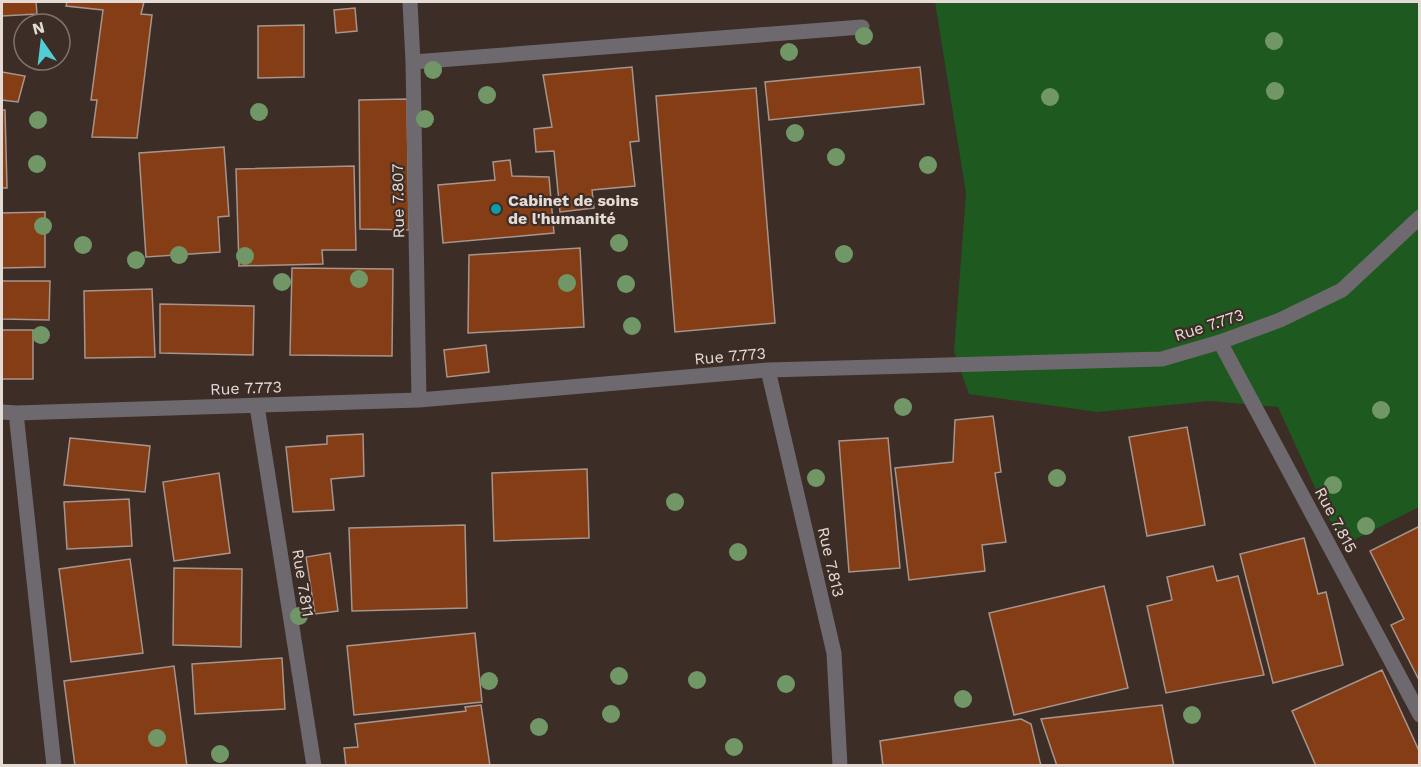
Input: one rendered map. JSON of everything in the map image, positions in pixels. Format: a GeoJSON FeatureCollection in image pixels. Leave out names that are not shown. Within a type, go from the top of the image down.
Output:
{"type":"FeatureCollection","features":[{"type":"Feature","properties":{"kind":"street","name":"Rue 7.807"},"geometry":{"type":"LineString","coordinates":[[410,2],[419,400]]}},
{"type":"Feature","properties":{"kind":"street"},"geometry":{"type":"LineString","coordinates":[[413,62],[862,27]]}},
{"type":"Feature","properties":{"kind":"street","name":"Rue 7.773"},"geometry":{"type":"LineString","coordinates":[[9,412],[419,400],[768,370],[1162,359],[1221,342],[1280,320],[1342,290],[1419,219]]}},
{"type":"Feature","properties":{"kind":"street","name":"Rue 7.815"},"geometry":{"type":"LineString","coordinates":[[1221,342],[1419,715]]}},
{"type":"Feature","properties":{"kind":"street","name":"Rue 7.813"},"geometry":{"type":"LineString","coordinates":[[768,370],[834,653],[840,765]]}},
{"type":"Feature","properties":{"kind":"street","name":"Rue 7.811"},"geometry":{"type":"LineString","coordinates":[[257,406],[314,765]]}},
{"type":"Feature","properties":{"kind":"street"},"geometry":{"type":"LineString","coordinates":[[9,412],[54,765]]}},
{"type":"Feature","properties":{"kind":"green space"},"geometry":{"type":"Polygon","coordinates":[[[935,2],[1419,2],[1419,507],[1354,540],[1334,529],[1278,407],[1210,401],[1097,412],[969,394],[954,352],[966,193],[935,2]]]}},
{"type":"Feature","properties":{"kind":"building"},"geometry":{"type":"Polygon","coordinates":[[[2,2],[36,2],[37,12],[12,12],[12,15],[2,16],[2,2]]]}},
{"type":"Feature","properties":{"kind":"building"},"geometry":{"type":"Polygon","coordinates":[[[67,2],[144,2],[141,14],[152,15],[137,138],[92,137],[97,100],[91,100],[103,10],[66,6],[67,2]]]}},
{"type":"Feature","properties":{"kind":"building"},"geometry":{"type":"Polygon","coordinates":[[[355,8],[357,31],[336,33],[334,10],[355,8]]]}},
{"type":"Feature","properties":{"kind":"building"},"geometry":{"type":"Polygon","coordinates":[[[304,25],[304,77],[258,78],[258,26],[304,25]]]}},
{"type":"Feature","properties":{"kind":"building"},"geometry":{"type":"Polygon","coordinates":[[[632,67],[639,141],[630,142],[635,186],[592,190],[594,208],[560,212],[554,151],[536,152],[534,129],[552,127],[543,75],[632,67]]]}},
{"type":"Feature","properties":{"kind":"building"},"geometry":{"type":"Polygon","coordinates":[[[920,67],[924,104],[769,120],[765,82],[920,67]]]}},
{"type":"Feature","properties":{"kind":"building"},"geometry":{"type":"Polygon","coordinates":[[[2,72],[25,76],[18,102],[2,100],[2,72]]]}},
{"type":"Feature","properties":{"kind":"building"},"geometry":{"type":"Polygon","coordinates":[[[756,88],[775,323],[675,332],[656,96],[756,88]]]}},
{"type":"Feature","properties":{"kind":"building"},"geometry":{"type":"Polygon","coordinates":[[[407,99],[409,230],[360,229],[359,100],[407,99]]]}},
{"type":"Feature","properties":{"kind":"building"},"geometry":{"type":"Polygon","coordinates":[[[2,110],[5,110],[7,188],[2,188],[2,110]]]}},
{"type":"Feature","properties":{"kind":"building"},"geometry":{"type":"Polygon","coordinates":[[[224,147],[229,216],[218,217],[220,252],[146,257],[139,153],[224,147]]]}},
{"type":"Feature","properties":{"kind":"building","name":"Cabinet de soins de l'humanité"},"geometry":{"type":"Polygon","coordinates":[[[510,160],[512,176],[549,177],[554,233],[443,243],[438,185],[495,180],[493,162],[510,160]]]}},
{"type":"Feature","properties":{"kind":"building"},"geometry":{"type":"Polygon","coordinates":[[[354,166],[356,250],[322,250],[323,264],[239,266],[236,169],[354,166]]]}},
{"type":"Feature","properties":{"kind":"building"},"geometry":{"type":"Polygon","coordinates":[[[45,212],[45,267],[2,268],[2,213],[45,212]]]}},
{"type":"Feature","properties":{"kind":"building"},"geometry":{"type":"Polygon","coordinates":[[[580,248],[584,327],[468,333],[469,255],[580,248]]]}},
{"type":"Feature","properties":{"kind":"building"},"geometry":{"type":"Polygon","coordinates":[[[292,268],[393,269],[392,356],[290,355],[292,268]]]}},
{"type":"Feature","properties":{"kind":"building"},"geometry":{"type":"Polygon","coordinates":[[[2,281],[50,281],[49,320],[2,319],[2,281]]]}},
{"type":"Feature","properties":{"kind":"building"},"geometry":{"type":"Polygon","coordinates":[[[152,289],[155,357],[85,358],[84,291],[152,289]]]}},
{"type":"Feature","properties":{"kind":"building"},"geometry":{"type":"Polygon","coordinates":[[[160,304],[254,306],[253,355],[160,353],[160,304]]]}},
{"type":"Feature","properties":{"kind":"building"},"geometry":{"type":"Polygon","coordinates":[[[2,330],[33,330],[33,379],[2,379],[2,330]]]}},
{"type":"Feature","properties":{"kind":"building"},"geometry":{"type":"Polygon","coordinates":[[[486,345],[489,372],[447,377],[444,350],[486,345]]]}},
{"type":"Feature","properties":{"kind":"building"},"geometry":{"type":"Polygon","coordinates":[[[993,416],[1001,472],[995,473],[1006,542],[982,545],[985,571],[909,580],[895,468],[953,462],[955,420],[993,416]]]}},
{"type":"Feature","properties":{"kind":"building"},"geometry":{"type":"Polygon","coordinates":[[[1187,427],[1205,525],[1147,536],[1129,437],[1187,427]]]}},
{"type":"Feature","properties":{"kind":"building"},"geometry":{"type":"Polygon","coordinates":[[[363,434],[364,476],[331,479],[334,510],[293,512],[286,447],[327,444],[327,436],[363,434]]]}},
{"type":"Feature","properties":{"kind":"building"},"geometry":{"type":"Polygon","coordinates":[[[70,438],[150,446],[145,492],[64,485],[70,438]]]}},
{"type":"Feature","properties":{"kind":"building"},"geometry":{"type":"Polygon","coordinates":[[[888,438],[900,568],[849,572],[839,441],[888,438]]]}},
{"type":"Feature","properties":{"kind":"building"},"geometry":{"type":"Polygon","coordinates":[[[587,469],[589,538],[494,541],[492,473],[587,469]]]}},
{"type":"Feature","properties":{"kind":"building"},"geometry":{"type":"Polygon","coordinates":[[[219,473],[230,553],[174,561],[163,482],[219,473]]]}},
{"type":"Feature","properties":{"kind":"building"},"geometry":{"type":"Polygon","coordinates":[[[129,499],[132,546],[67,549],[64,502],[129,499]]]}},
{"type":"Feature","properties":{"kind":"building"},"geometry":{"type":"Polygon","coordinates":[[[465,525],[467,608],[352,611],[349,528],[465,525]]]}},
{"type":"Feature","properties":{"kind":"building"},"geometry":{"type":"Polygon","coordinates":[[[1420,526],[1420,682],[1391,625],[1404,619],[1370,551],[1420,526]]]}},
{"type":"Feature","properties":{"kind":"building"},"geometry":{"type":"Polygon","coordinates":[[[1304,538],[1318,594],[1326,592],[1343,665],[1273,683],[1240,554],[1304,538]]]}},
{"type":"Feature","properties":{"kind":"building"},"geometry":{"type":"Polygon","coordinates":[[[330,553],[338,611],[315,614],[306,557],[330,553]]]}},
{"type":"Feature","properties":{"kind":"building"},"geometry":{"type":"Polygon","coordinates":[[[130,559],[143,653],[71,662],[59,569],[130,559]]]}},
{"type":"Feature","properties":{"kind":"building"},"geometry":{"type":"Polygon","coordinates":[[[1213,566],[1217,581],[1238,576],[1264,675],[1166,693],[1147,606],[1172,600],[1167,577],[1213,566]]]}},
{"type":"Feature","properties":{"kind":"building"},"geometry":{"type":"Polygon","coordinates":[[[174,568],[242,569],[241,647],[173,645],[174,568]]]}},
{"type":"Feature","properties":{"kind":"building"},"geometry":{"type":"Polygon","coordinates":[[[1104,586],[1128,688],[1014,715],[989,613],[1104,586]]]}},
{"type":"Feature","properties":{"kind":"building"},"geometry":{"type":"Polygon","coordinates":[[[475,633],[482,702],[354,715],[347,646],[475,633]]]}},
{"type":"Feature","properties":{"kind":"building"},"geometry":{"type":"Polygon","coordinates":[[[282,658],[285,709],[195,714],[192,664],[282,658]]]}},
{"type":"Feature","properties":{"kind":"building"},"geometry":{"type":"Polygon","coordinates":[[[174,666],[187,766],[75,766],[64,681],[174,666]]]}},
{"type":"Feature","properties":{"kind":"building"},"geometry":{"type":"Polygon","coordinates":[[[1382,670],[1420,753],[1420,766],[1316,766],[1292,711],[1382,670]]]}},
{"type":"Feature","properties":{"kind":"building"},"geometry":{"type":"Polygon","coordinates":[[[481,705],[490,766],[346,766],[344,748],[358,747],[355,724],[466,711],[465,707],[481,705]]]}},
{"type":"Feature","properties":{"kind":"building"},"geometry":{"type":"Polygon","coordinates":[[[1162,705],[1174,766],[1057,766],[1041,719],[1162,705]]]}},
{"type":"Feature","properties":{"kind":"building"},"geometry":{"type":"Polygon","coordinates":[[[1021,719],[1031,724],[1041,766],[883,766],[880,741],[1021,719]]]}},
{"type":"Feature","properties":{"kind":"place","name":"Cabinet de soins de l'humanité"},"geometry":{"type":"Point","coordinates":[496,209]}}]}
